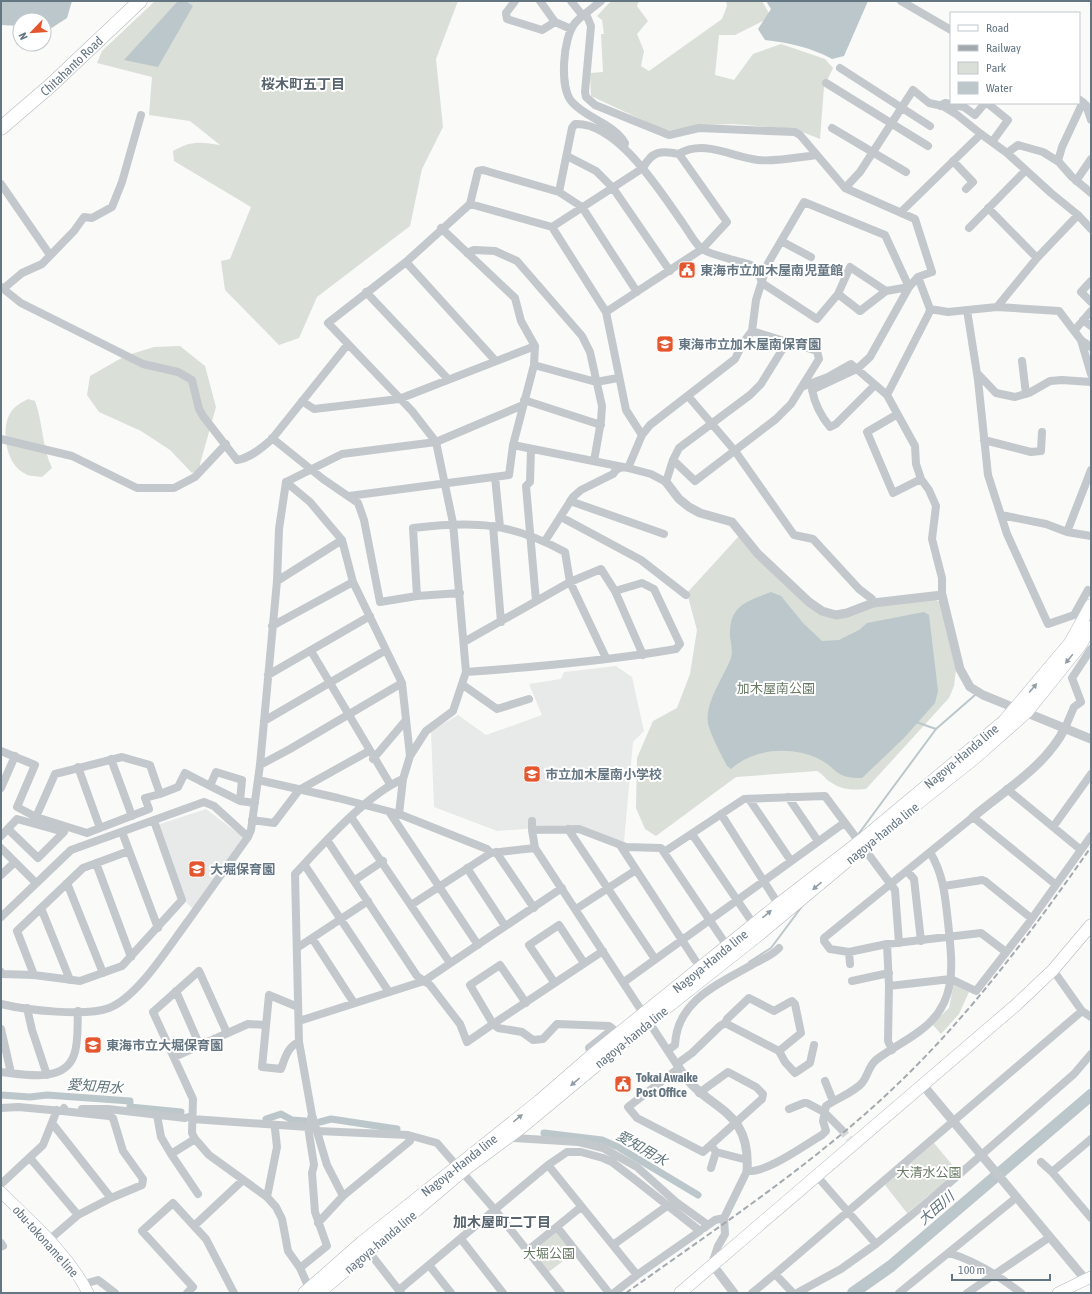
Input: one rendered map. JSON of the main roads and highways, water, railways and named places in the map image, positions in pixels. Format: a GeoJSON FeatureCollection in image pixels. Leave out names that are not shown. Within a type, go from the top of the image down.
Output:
{"type":"FeatureCollection","features":[{"type":"Feature","properties":{"kind":"highway","name":"Chitahanto Road"},"geometry":{"type":"LineString","coordinates":[[1,116],[43,80],[127,1]]}},
{"type":"Feature","properties":{"kind":"highway","name":"Chitahanto Road"},"geometry":{"type":"LineString","coordinates":[[1,128],[50,86],[140,1]]}},
{"type":"Feature","properties":{"kind":"main road","name":"Nagoya-Handa line"},"geometry":{"type":"LineString","coordinates":[[861,845],[1004,721],[1070,643],[1091,605]]}},
{"type":"Feature","properties":{"kind":"main road","name":"nagoya-handa line"},"geometry":{"type":"LineString","coordinates":[[310,1292],[369,1252],[461,1169],[511,1135],[647,1017],[760,934],[861,845],[975,758],[1027,712],[1080,646],[1091,627]]}},
{"type":"Feature","properties":{"kind":"main road"},"geometry":{"type":"LineString","coordinates":[[680,1293],[816,1176],[851,1142],[1016,1005],[1053,970],[1091,925]]}},
{"type":"Feature","properties":{"kind":"main road","name":"Nagoya-Handa line"},"geometry":{"type":"LineString","coordinates":[[310,1292],[362,1242],[461,1169],[592,1055],[647,1017]]}},
{"type":"Feature","properties":{"kind":"main road","name":"obu-tokoname line"},"geometry":{"type":"LineString","coordinates":[[1,1191],[49,1240],[73,1268],[86,1289]]}},
{"type":"Feature","properties":{"kind":"main road"},"geometry":{"type":"LineString","coordinates":[[1058,1293],[1088,1278]]}},
{"type":"Feature","properties":{"kind":"water"},"geometry":{"type":"Polygon","coordinates":[[[1,1],[72,1],[67,18],[52,28],[52,12],[12,12],[12,26],[1,25],[1,1]]]}},
{"type":"Feature","properties":{"kind":"water"},"geometry":{"type":"Polygon","coordinates":[[[178,1],[186,1],[193,6],[158,67],[124,60],[178,1]]]}},
{"type":"Feature","properties":{"kind":"water"},"geometry":{"type":"Polygon","coordinates":[[[766,1],[868,1],[844,56],[832,59],[816,51],[800,46],[765,40],[758,29],[771,9],[766,1]]]}},
{"type":"Feature","properties":{"kind":"water"},"geometry":{"type":"Polygon","coordinates":[[[771,592],[781,596],[803,623],[822,641],[839,640],[859,630],[867,623],[924,612],[929,615],[938,691],[935,703],[904,738],[862,778],[853,778],[841,775],[819,759],[797,752],[785,751],[762,753],[740,762],[731,769],[727,766],[717,747],[709,727],[708,710],[732,656],[730,626],[732,618],[736,611],[747,602],[771,592]]]}},
{"type":"Feature","properties":{"kind":"waterway"},"geometry":{"type":"LineString","coordinates":[[857,836],[936,729],[975,695]]}},
{"type":"Feature","properties":{"kind":"waterway"},"geometry":{"type":"LineString","coordinates":[[916,722],[936,729]]}},
{"type":"Feature","properties":{"kind":"waterway"},"geometry":{"type":"LineString","coordinates":[[749,962],[771,948],[803,905]]}},
{"type":"Feature","properties":{"kind":"waterway","name":"愛知用水"},"geometry":{"type":"LineString","coordinates":[[1,1095],[30,1097],[47,1095],[130,1101],[130,1107],[181,1112]]}},
{"type":"Feature","properties":{"kind":"waterway","name":"大田川"},"geometry":{"type":"LineString","coordinates":[[853,1293],[891,1266],[1091,1095]]}},
{"type":"Feature","properties":{"kind":"waterway","name":"愛知用水"},"geometry":{"type":"LineString","coordinates":[[266,1119],[281,1114],[292,1120],[305,1121]]}},
{"type":"Feature","properties":{"kind":"waterway","name":"愛知用水"},"geometry":{"type":"LineString","coordinates":[[320,1122],[331,1119],[397,1129]]}},
{"type":"Feature","properties":{"kind":"waterway","name":"愛知用水"},"geometry":{"type":"LineString","coordinates":[[544,1133],[602,1140],[618,1147],[698,1195]]}},
{"type":"Feature","properties":{"kind":"tunnel"},"geometry":{"type":"LineString","coordinates":[[841,1129],[849,1139]]}},
{"type":"Feature","properties":{"kind":"railway"},"geometry":{"type":"LineString","coordinates":[[626,1293],[735,1216],[806,1163],[841,1135],[907,1075],[933,1049],[981,994],[1027,936],[1091,847]]}},
{"type":"Feature","properties":{"kind":"place","name":"東海市立加木屋南児童館"},"geometry":{"type":"Point","coordinates":[687,270]}},
{"type":"Feature","properties":{"kind":"place","name":"東海市立加木屋南保育園"},"geometry":{"type":"Point","coordinates":[665,344]}},
{"type":"Feature","properties":{"kind":"place","name":"市立加木屋南小学校"},"geometry":{"type":"Point","coordinates":[532,774]}},
{"type":"Feature","properties":{"kind":"place","name":"大堀保育園"},"geometry":{"type":"Point","coordinates":[197,869]}},
{"type":"Feature","properties":{"kind":"place","name":"東海市立大堀保育園"},"geometry":{"type":"Point","coordinates":[93,1045]}},
{"type":"Feature","properties":{"kind":"place","name":"Tokai Awaike Post Office"},"geometry":{"type":"Point","coordinates":[623,1084]}},
{"type":"Feature","properties":{"kind":"district","name":"桜木町五丁目"},"geometry":{"type":"Point","coordinates":[303,84]}},
{"type":"Feature","properties":{"kind":"district","name":"加木屋町二丁目"},"geometry":{"type":"Point","coordinates":[502,1222]}},
{"type":"Feature","properties":{"kind":"park label","name":"加木屋南公園"},"geometry":{"type":"Point","coordinates":[776,688]}},
{"type":"Feature","properties":{"kind":"park label","name":"大清水公園"},"geometry":{"type":"Point","coordinates":[929,1172]}},
{"type":"Feature","properties":{"kind":"park label","name":"大堀公園"},"geometry":{"type":"Point","coordinates":[549,1253]}}]}
